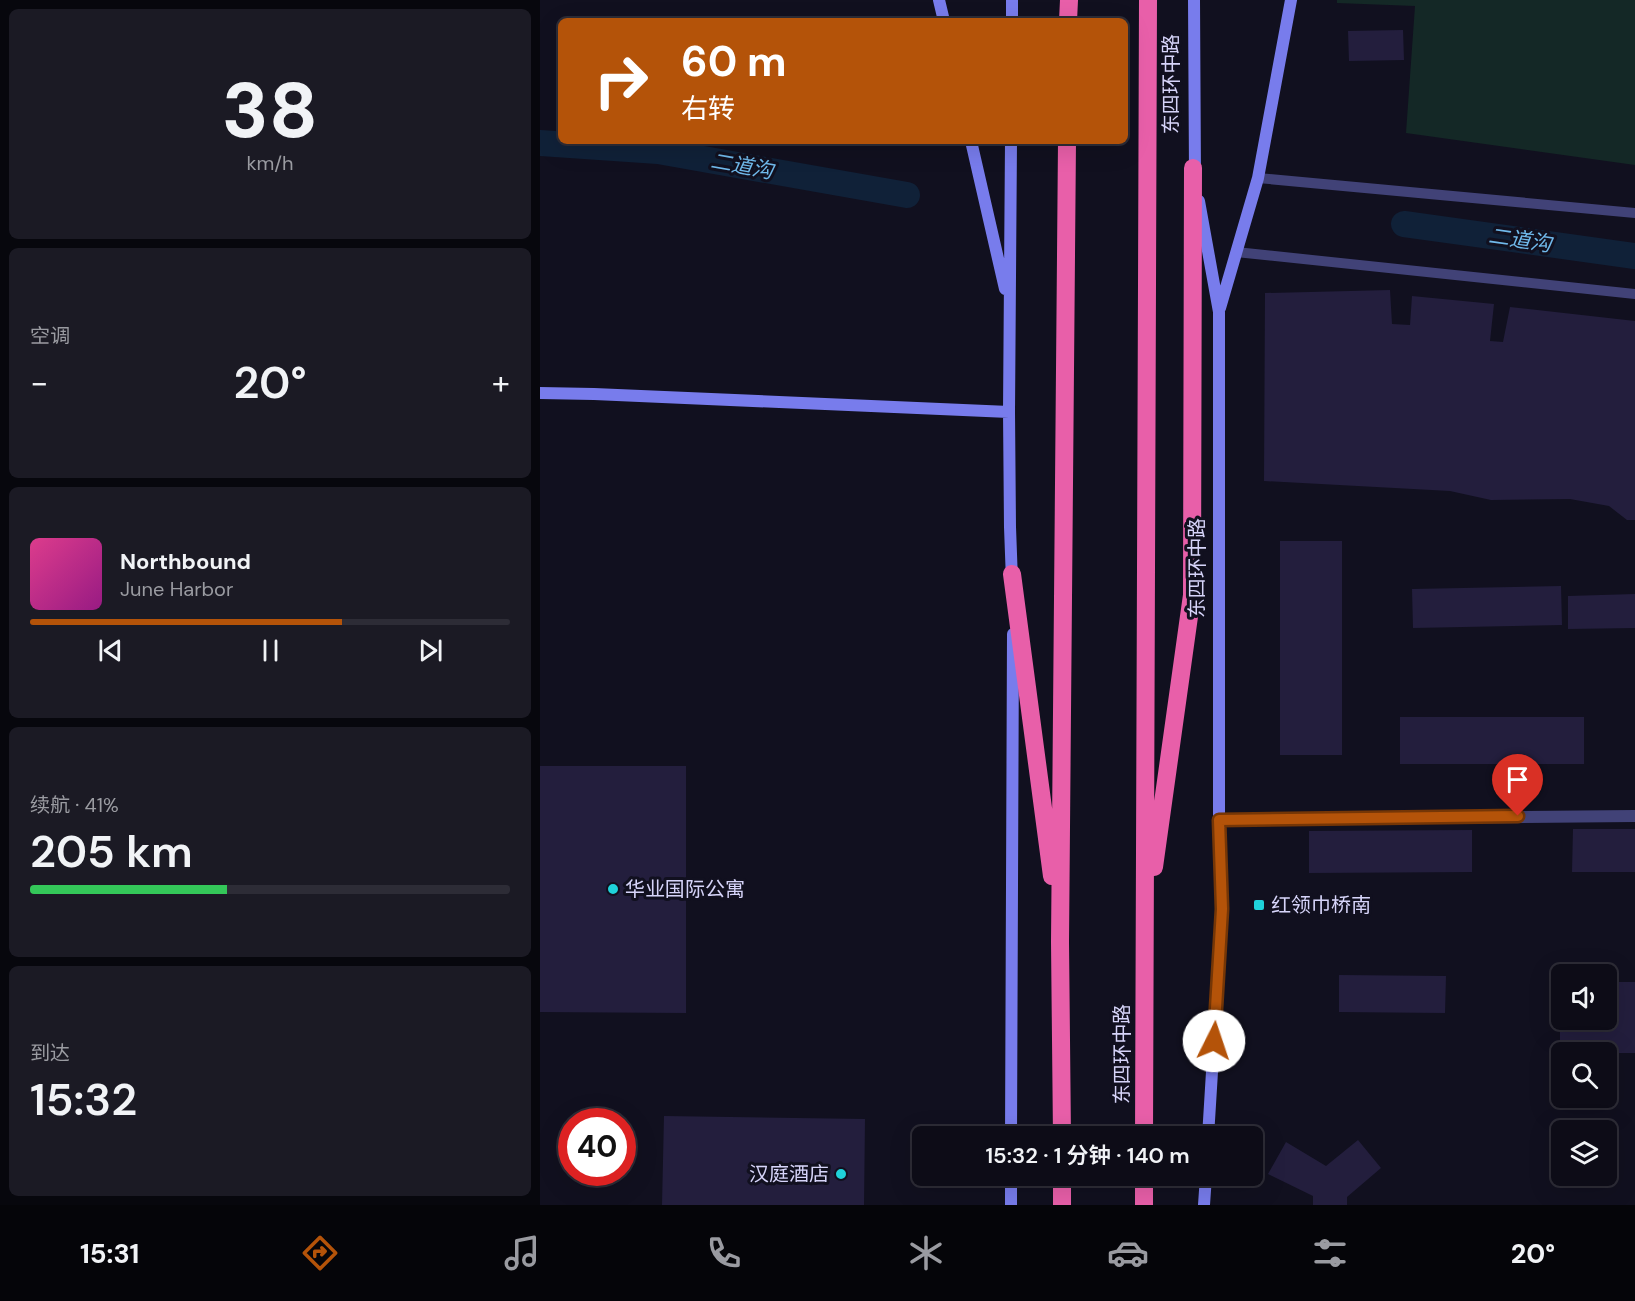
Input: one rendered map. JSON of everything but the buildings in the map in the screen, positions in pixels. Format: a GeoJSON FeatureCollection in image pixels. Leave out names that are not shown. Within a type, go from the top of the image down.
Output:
{"type":"FeatureCollection","features":[{"type":"Feature","properties":{"kind":"highway"},"geometry":{"type":"LineString","coordinates":[[1068,18],[1069,0]]}},
{"type":"Feature","properties":{"kind":"highway","name":"东四环中路"},"geometry":{"type":"LineString","coordinates":[[1144,1126],[1148,0]]}},
{"type":"Feature","properties":{"kind":"highway"},"geometry":{"type":"LineString","coordinates":[[1062,1126],[1060,942],[1067,144]]}},
{"type":"Feature","properties":{"kind":"highway"},"geometry":{"type":"LineString","coordinates":[[1144,937],[1191,595],[1193,168]]}},
{"type":"Feature","properties":{"kind":"highway"},"geometry":{"type":"LineString","coordinates":[[1012,574],[1060,942]]}},
{"type":"Feature","properties":{"kind":"highway"},"geometry":{"type":"LineString","coordinates":[[1062,1186],[1062,1205]]}},
{"type":"Feature","properties":{"kind":"highway"},"geometry":{"type":"LineString","coordinates":[[1144,1186],[1144,1205]]}},
{"type":"Feature","properties":{"kind":"street"},"geometry":{"type":"LineString","coordinates":[[939,0],[943,18]]}},
{"type":"Feature","properties":{"kind":"street"},"geometry":{"type":"LineString","coordinates":[[1012,0],[1012,18]]}},
{"type":"Feature","properties":{"kind":"street","name":"东四环中路"},"geometry":{"type":"LineString","coordinates":[[1194,0],[1193,168],[1219,312],[1219,820],[1222,909],[1209,1126]]}},
{"type":"Feature","properties":{"kind":"street"},"geometry":{"type":"LineString","coordinates":[[1219,312],[1258,178],[1291,0]]}},
{"type":"Feature","properties":{"kind":"street"},"geometry":{"type":"LineString","coordinates":[[972,144],[1010,310]]}},
{"type":"Feature","properties":{"kind":"street"},"geometry":{"type":"LineString","coordinates":[[1011,144],[1009,412],[1013,748],[1011,1126]]}},
{"type":"Feature","properties":{"kind":"street"},"geometry":{"type":"LineString","coordinates":[[540,393],[1009,412]]}},
{"type":"Feature","properties":{"kind":"street"},"geometry":{"type":"LineString","coordinates":[[1219,820],[1635,816]]}},
{"type":"Feature","properties":{"kind":"street"},"geometry":{"type":"LineString","coordinates":[[1011,1186],[1011,1205]]}},
{"type":"Feature","properties":{"kind":"street"},"geometry":{"type":"LineString","coordinates":[[1204,1205],[1205,1186]]}},
{"type":"Feature","properties":{"kind":"lane"},"geometry":{"type":"LineString","coordinates":[[1258,178],[1635,213]]}},
{"type":"Feature","properties":{"kind":"lane"},"geometry":{"type":"LineString","coordinates":[[1236,252],[1635,294]]}},
{"type":"Feature","properties":{"kind":"green space"},"geometry":{"type":"Polygon","coordinates":[[[1337,0],[1635,0],[1635,165],[1406,133],[1415,6],[1337,3],[1337,0]]]}},
{"type":"Feature","properties":{"kind":"waterway","name":"二道沟"},"geometry":{"type":"LineString","coordinates":[[540,143],[658,151],[907,195]]}},
{"type":"Feature","properties":{"kind":"waterway","name":"二道沟"},"geometry":{"type":"LineString","coordinates":[[1404,224],[1635,256]]}},
{"type":"Feature","properties":{"kind":"place","name":"华业国际公寓"},"geometry":{"type":"Point","coordinates":[613,889]}},
{"type":"Feature","properties":{"kind":"place","name":"红领巾桥南"},"geometry":{"type":"Point","coordinates":[1259,905]}},
{"type":"Feature","properties":{"kind":"place","name":"汉庭酒店"},"geometry":{"type":"Point","coordinates":[841,1174]}},
{"type":"Feature","properties":{"kind":"route"},"geometry":{"type":"LineString","coordinates":[[1214,1041],[1222,909],[1219,820],[1518,816]]}}]}
